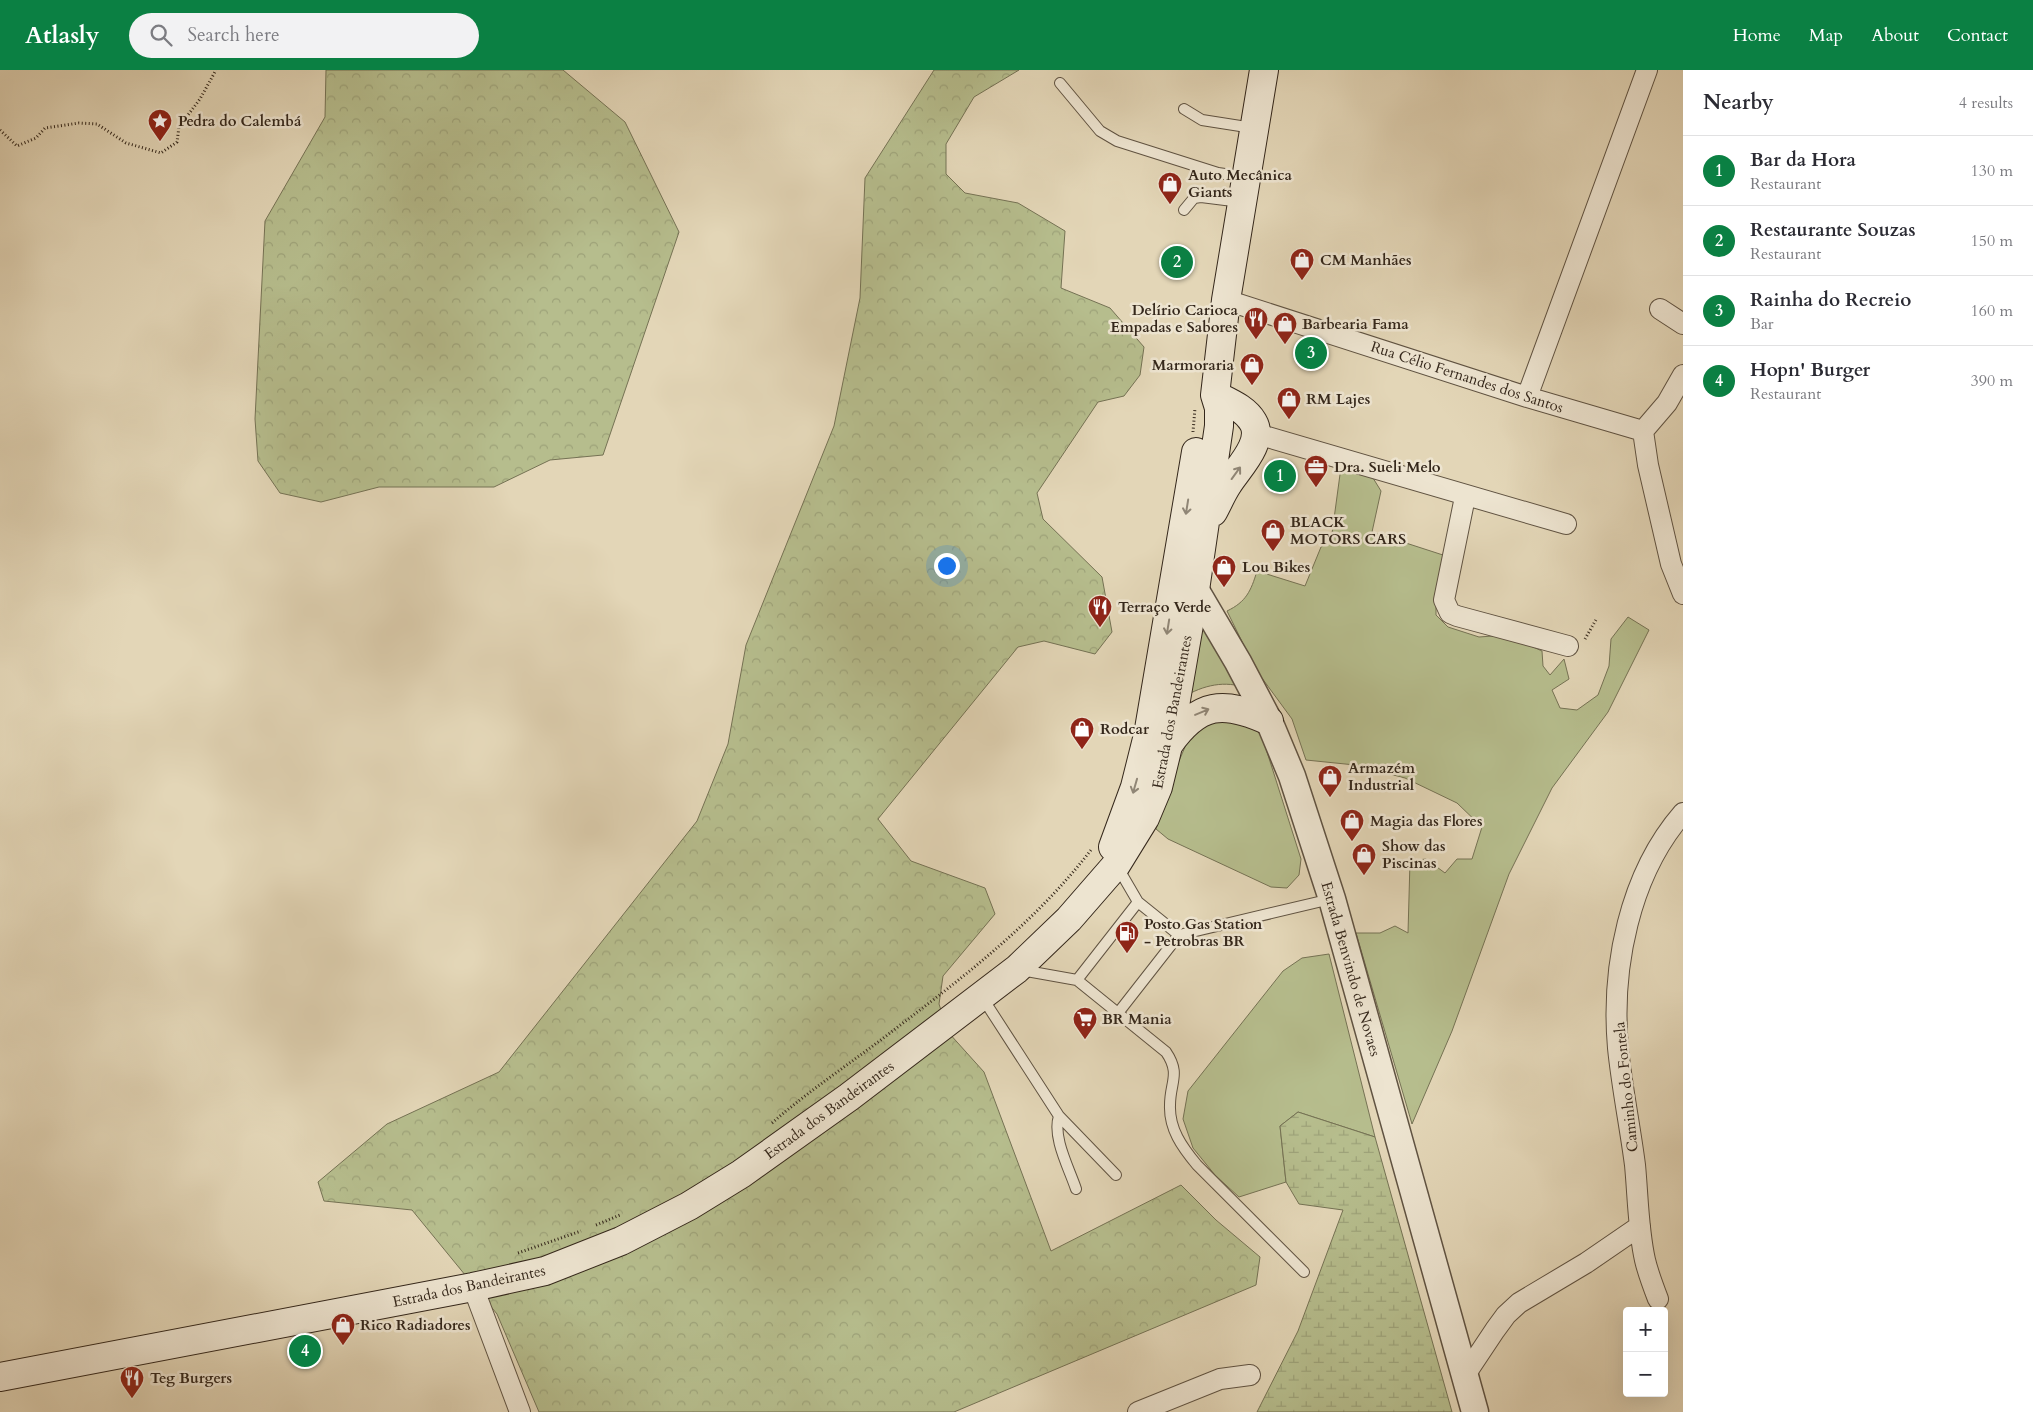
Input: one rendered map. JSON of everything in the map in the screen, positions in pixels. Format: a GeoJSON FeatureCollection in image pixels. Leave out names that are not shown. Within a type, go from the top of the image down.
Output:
{"type":"FeatureCollection","features":[{"type":"Feature","properties":{"kind":"main road","name":"Estrada dos Bandeirantes"},"geometry":{"type":"LineString","coordinates":[[1092,891],[1121,829],[1135,786],[1219,426],[1219,408],[1205,397],[1226,300],[1264,70]]}},
{"type":"Feature","properties":{"kind":"main road"},"geometry":{"type":"LineString","coordinates":[[1193,538],[1248,455],[1256,434],[1254,423],[1247,414],[1205,397]]}},
{"type":"Feature","properties":{"kind":"main road","name":"Estrada dos Bandeirantes"},"geometry":{"type":"LineString","coordinates":[[0,1378],[473,1287],[545,1271],[621,1241],[689,1206],[741,1174],[849,1098],[1017,969],[1063,925],[1116,865],[1145,818],[1158,787],[1168,746],[1195,590],[1193,538]]}},
{"type":"Feature","properties":{"kind":"main road"},"geometry":{"type":"LineString","coordinates":[[1168,746],[1182,726],[1194,716],[1222,706],[1234,707],[1269,721]]}},
{"type":"Feature","properties":{"kind":"street"},"geometry":{"type":"LineString","coordinates":[[1527,397],[1647,70]]}},
{"type":"Feature","properties":{"kind":"street","name":"Rua Célio Fernandes dos Santos"},"geometry":{"type":"LineString","coordinates":[[1226,300],[1527,397],[1643,431]]}},
{"type":"Feature","properties":{"kind":"street"},"geometry":{"type":"LineString","coordinates":[[1660,309],[1683,324]]}},
{"type":"Feature","properties":{"kind":"street"},"geometry":{"type":"LineString","coordinates":[[1683,375],[1667,403],[1643,431],[1648,465],[1671,564],[1683,594]]}},
{"type":"Feature","properties":{"kind":"street"},"geometry":{"type":"LineString","coordinates":[[1256,434],[1465,497],[1566,524]]}},
{"type":"Feature","properties":{"kind":"street"},"geometry":{"type":"LineString","coordinates":[[1465,497],[1444,600],[1446,606],[1457,616],[1568,646]]}},
{"type":"Feature","properties":{"kind":"street","name":"Estrada Benvindo de Novaes"},"geometry":{"type":"LineString","coordinates":[[1195,590],[1238,662],[1269,721],[1292,776],[1332,899],[1475,1412]]}},
{"type":"Feature","properties":{"kind":"street","name":"Caminho do Fontela"},"geometry":{"type":"LineString","coordinates":[[1658,1299],[1645,1260],[1640,1226],[1635,1165],[1618,1048],[1617,1004],[1622,944],[1642,883],[1663,839],[1683,812]]}},
{"type":"Feature","properties":{"kind":"street"},"geometry":{"type":"LineString","coordinates":[[1465,1375],[1495,1330],[1518,1303],[1586,1263],[1640,1226]]}},
{"type":"Feature","properties":{"kind":"street"},"geometry":{"type":"LineString","coordinates":[[473,1287],[520,1412]]}},
{"type":"Feature","properties":{"kind":"street"},"geometry":{"type":"LineString","coordinates":[[1138,1412],[1220,1379],[1250,1375]]}},
{"type":"Feature","properties":{"kind":"lane"},"geometry":{"type":"LineString","coordinates":[[1060,83],[1100,131],[1117,141],[1218,173],[1244,190]]}},
{"type":"Feature","properties":{"kind":"lane"},"geometry":{"type":"LineString","coordinates":[[1184,109],[1202,120],[1254,128]]}},
{"type":"Feature","properties":{"kind":"lane"},"geometry":{"type":"LineString","coordinates":[[1184,210],[1194,198],[1244,190]]}},
{"type":"Feature","properties":{"kind":"lane"},"geometry":{"type":"LineString","coordinates":[[1116,865],[1138,902],[1179,935]]}},
{"type":"Feature","properties":{"kind":"lane"},"geometry":{"type":"LineString","coordinates":[[1118,1013],[1179,935],[1332,899]]}},
{"type":"Feature","properties":{"kind":"lane"},"geometry":{"type":"LineString","coordinates":[[1076,980],[1138,902]]}},
{"type":"Feature","properties":{"kind":"lane"},"geometry":{"type":"LineString","coordinates":[[1017,969],[1076,980],[1166,1052],[1174,1064],[1175,1078],[1170,1105],[1172,1127],[1182,1148],[1304,1272]]}},
{"type":"Feature","properties":{"kind":"lane"},"geometry":{"type":"LineString","coordinates":[[981,997],[1059,1116],[1116,1175]]}},
{"type":"Feature","properties":{"kind":"lane"},"geometry":{"type":"LineString","coordinates":[[1059,1116],[1056,1124],[1058,1135],[1076,1189]]}},
{"type":"Feature","properties":{"kind":"path"},"geometry":{"type":"LineString","coordinates":[[0,130],[17,146],[36,138],[45,128],[58,124],[97,124],[126,143],[161,152],[177,142],[179,127],[200,99],[216,70]]}},
{"type":"Feature","properties":{"kind":"path"},"geometry":{"type":"LineString","coordinates":[[1192,435],[1205,397]]}},
{"type":"Feature","properties":{"kind":"path"},"geometry":{"type":"LineString","coordinates":[[1568,646],[1584,639],[1597,618]]}},
{"type":"Feature","properties":{"kind":"path"},"geometry":{"type":"LineString","coordinates":[[765,1129],[794,1103],[899,1026],[1006,942],[1069,879],[1092,849]]}},
{"type":"Feature","properties":{"kind":"path"},"geometry":{"type":"LineString","coordinates":[[594,1226],[628,1211]]}},
{"type":"Feature","properties":{"kind":"path"},"geometry":{"type":"LineString","coordinates":[[511,1255],[586,1229]]}},
{"type":"Feature","properties":{"kind":"green space"},"geometry":{"type":"Polygon","coordinates":[[[326,70],[563,70],[625,122],[679,232],[603,455],[550,460],[494,487],[379,487],[321,502],[280,493],[258,461],[255,419],[265,221],[325,117],[326,70]]]}},
{"type":"Feature","properties":{"kind":"green space"},"geometry":{"type":"Polygon","coordinates":[[[934,70],[1019,70],[974,97],[946,144],[946,174],[965,193],[1018,203],[1065,231],[1061,288],[1110,308],[1144,347],[1140,375],[1124,396],[1098,402],[1037,493],[1043,519],[1102,577],[1112,632],[1095,654],[1044,641],[1018,647],[878,819],[911,861],[985,888],[995,914],[943,976],[939,1004],[948,1032],[984,1072],[1051,1251],[1181,1185],[1216,1220],[1260,1257],[1256,1285],[954,1412],[539,1412],[497,1314],[412,1210],[324,1201],[318,1182],[387,1124],[499,1072],[697,821],[728,744],[746,645],[834,426],[860,298],[865,178],[934,70]]]}},
{"type":"Feature","properties":{"kind":"green space"},"geometry":{"type":"Polygon","coordinates":[[[1341,467],[1373,478],[1381,491],[1372,532],[1446,556],[1436,591],[1436,615],[1448,627],[1479,637],[1506,635],[1542,651],[1543,666],[1550,675],[1564,659],[1569,679],[1552,690],[1560,708],[1577,710],[1598,695],[1609,666],[1611,639],[1628,617],[1649,630],[1608,712],[1552,788],[1509,874],[1452,1031],[1412,1124],[1356,933],[1380,933],[1395,926],[1408,933],[1410,861],[1426,859],[1445,873],[1457,859],[1472,859],[1482,827],[1457,803],[1405,778],[1355,765],[1306,760],[1292,719],[1256,670],[1227,611],[1239,604],[1247,595],[1257,571],[1305,586],[1321,547],[1331,541],[1341,467]]]}},
{"type":"Feature","properties":{"kind":"green space"},"geometry":{"type":"Polygon","coordinates":[[[1198,606],[1243,687],[1227,684],[1210,686],[1180,699],[1198,606]]]}},
{"type":"Feature","properties":{"kind":"green space"},"geometry":{"type":"Polygon","coordinates":[[[1241,717],[1261,733],[1301,859],[1299,875],[1287,888],[1271,887],[1168,839],[1156,829],[1155,817],[1194,726],[1241,717]]]}},
{"type":"Feature","properties":{"kind":"green space"},"geometry":{"type":"Polygon","coordinates":[[[1329,954],[1375,1137],[1298,1112],[1280,1126],[1286,1182],[1239,1197],[1215,1175],[1193,1148],[1183,1119],[1188,1091],[1283,971],[1302,958],[1329,954]]]}},
{"type":"Feature","properties":{"kind":"green space"},"geometry":{"type":"Polygon","coordinates":[[[1298,1112],[1375,1137],[1452,1412],[1257,1412],[1298,1331],[1343,1210],[1299,1204],[1286,1182],[1280,1126],[1298,1112]]]}},
{"type":"Feature","properties":{"kind":"place","name":"Pedra do Calembá"},"geometry":{"type":"Point","coordinates":[160,142]}},
{"type":"Feature","properties":{"kind":"place","name":"Auto Mecânica Giants"},"geometry":{"type":"Point","coordinates":[1170,205]}},
{"type":"Feature","properties":{"kind":"place","name":"Restaurante Souzas"},"geometry":{"type":"Point","coordinates":[1177,262]}},
{"type":"Feature","properties":{"kind":"place","name":"CM Manhães"},"geometry":{"type":"Point","coordinates":[1302,281]}},
{"type":"Feature","properties":{"kind":"place","name":"Delírio Carioca Empadas e Sabores"},"geometry":{"type":"Point","coordinates":[1256,340]}},
{"type":"Feature","properties":{"kind":"place","name":"Barbearia Fama"},"geometry":{"type":"Point","coordinates":[1285,345]}},
{"type":"Feature","properties":{"kind":"place","name":"Rainha do Recreio"},"geometry":{"type":"Point","coordinates":[1311,353]}},
{"type":"Feature","properties":{"kind":"place","name":"Marmoraria"},"geometry":{"type":"Point","coordinates":[1252,386]}},
{"type":"Feature","properties":{"kind":"place","name":"RM Lajes"},"geometry":{"type":"Point","coordinates":[1289,420]}},
{"type":"Feature","properties":{"kind":"place","name":"Bar da Hora"},"geometry":{"type":"Point","coordinates":[1280,476]}},
{"type":"Feature","properties":{"kind":"place","name":"Dra. Sueli Melo"},"geometry":{"type":"Point","coordinates":[1316,488]}},
{"type":"Feature","properties":{"kind":"place","name":"BLACK MOTORS CARS"},"geometry":{"type":"Point","coordinates":[1273,552]}},
{"type":"Feature","properties":{"kind":"place","name":"Lou Bikes"},"geometry":{"type":"Point","coordinates":[1224,588]}},
{"type":"Feature","properties":{"kind":"place","name":"Terraço Verde"},"geometry":{"type":"Point","coordinates":[1100,628]}},
{"type":"Feature","properties":{"kind":"place","name":"Rodcar"},"geometry":{"type":"Point","coordinates":[1082,750]}},
{"type":"Feature","properties":{"kind":"place","name":"Armazém Industrial"},"geometry":{"type":"Point","coordinates":[1330,798]}},
{"type":"Feature","properties":{"kind":"place","name":"Magia das Flores"},"geometry":{"type":"Point","coordinates":[1352,842]}},
{"type":"Feature","properties":{"kind":"place","name":"Show das Piscinas"},"geometry":{"type":"Point","coordinates":[1364,876]}},
{"type":"Feature","properties":{"kind":"place","name":"Posto Gas Station - Petrobras BR"},"geometry":{"type":"Point","coordinates":[1127,954]}},
{"type":"Feature","properties":{"kind":"place","name":"BR Mania"},"geometry":{"type":"Point","coordinates":[1085,1040]}},
{"type":"Feature","properties":{"kind":"place","name":"Rico Radiadores"},"geometry":{"type":"Point","coordinates":[343,1346]}},
{"type":"Feature","properties":{"kind":"place","name":"Hopn' Burger"},"geometry":{"type":"Point","coordinates":[305,1351]}},
{"type":"Feature","properties":{"kind":"place","name":"Teg Burgers"},"geometry":{"type":"Point","coordinates":[132,1399]}}]}
